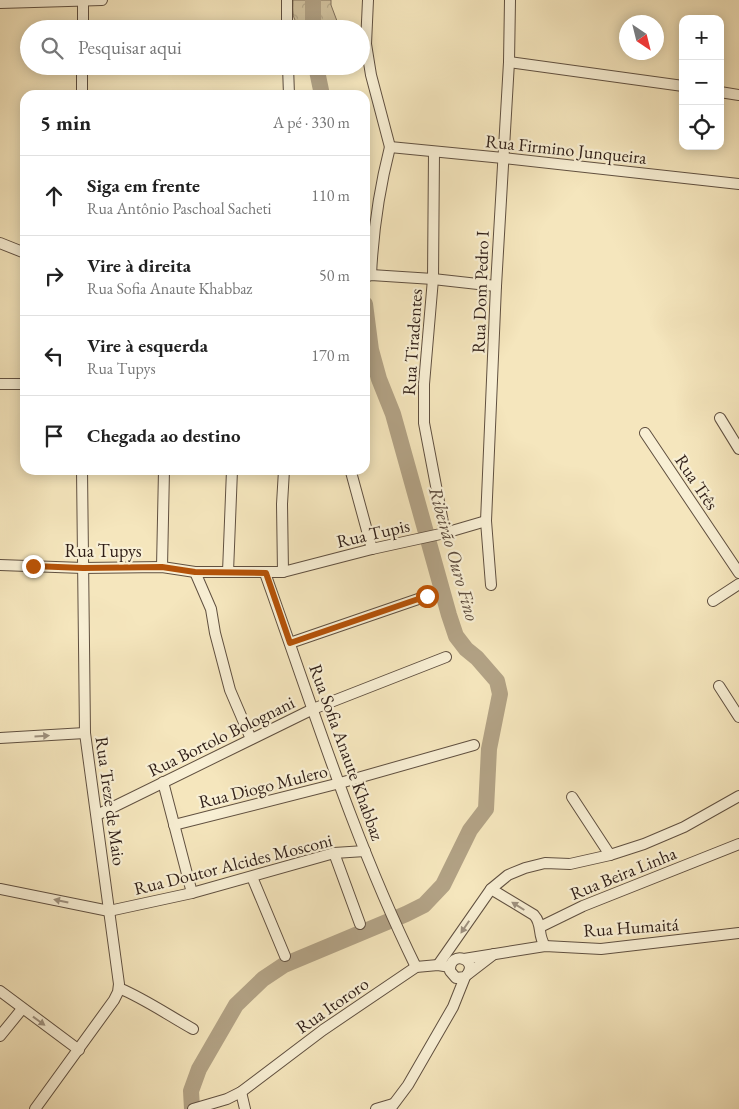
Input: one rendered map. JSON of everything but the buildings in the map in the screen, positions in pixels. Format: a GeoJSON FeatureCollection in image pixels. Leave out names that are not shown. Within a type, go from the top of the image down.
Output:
{"type":"FeatureCollection","features":[{"type":"Feature","properties":{"kind":"street"},"geometry":{"type":"LineString","coordinates":[[0,3],[102,0]]}},
{"type":"Feature","properties":{"kind":"street"},"geometry":{"type":"LineString","coordinates":[[287,0],[288,20]]}},
{"type":"Feature","properties":{"kind":"street"},"geometry":{"type":"LineString","coordinates":[[366,20],[368,0]]}},
{"type":"Feature","properties":{"kind":"street","name":"Rua Dom Pedro I"},"geometry":{"type":"LineString","coordinates":[[491,584],[486,521],[496,286],[509,62],[510,0]]}},
{"type":"Feature","properties":{"kind":"street"},"geometry":{"type":"LineString","coordinates":[[83,1],[83,20]]}},
{"type":"Feature","properties":{"kind":"street"},"geometry":{"type":"LineString","coordinates":[[509,62],[679,85]]}},
{"type":"Feature","properties":{"kind":"street"},"geometry":{"type":"LineString","coordinates":[[370,71],[390,147],[381,181],[370,260]]}},
{"type":"Feature","properties":{"kind":"street"},"geometry":{"type":"LineString","coordinates":[[82,75],[82,90]]}},
{"type":"Feature","properties":{"kind":"street"},"geometry":{"type":"LineString","coordinates":[[288,75],[289,90]]}},
{"type":"Feature","properties":{"kind":"street"},"geometry":{"type":"LineString","coordinates":[[724,93],[739,95]]}},
{"type":"Feature","properties":{"kind":"street","name":"Rua Firmino Junqueira"},"geometry":{"type":"LineString","coordinates":[[390,147],[739,184]]}},
{"type":"Feature","properties":{"kind":"street","name":"Rua Tiradentes"},"geometry":{"type":"LineString","coordinates":[[434,152],[433,279],[424,384],[424,423],[441,534]]}},
{"type":"Feature","properties":{"kind":"street"},"geometry":{"type":"LineString","coordinates":[[0,243],[20,251]]}},
{"type":"Feature","properties":{"kind":"street"},"geometry":{"type":"LineString","coordinates":[[370,276],[433,279],[496,286]]}},
{"type":"Feature","properties":{"kind":"street"},"geometry":{"type":"LineString","coordinates":[[0,384],[20,384]]}},
{"type":"Feature","properties":{"kind":"street"},"geometry":{"type":"LineString","coordinates":[[720,418],[739,448]]}},
{"type":"Feature","properties":{"kind":"street","name":"Rua Três"},"geometry":{"type":"LineString","coordinates":[[645,434],[739,573]]}},
{"type":"Feature","properties":{"kind":"street","name":"Rua Treze de Maio"},"geometry":{"type":"LineString","coordinates":[[82,475],[85,734],[119,988]]}},
{"type":"Feature","properties":{"kind":"street"},"geometry":{"type":"LineString","coordinates":[[162,567],[164,475]]}},
{"type":"Feature","properties":{"kind":"street"},"geometry":{"type":"LineString","coordinates":[[228,572],[232,475]]}},
{"type":"Feature","properties":{"kind":"street"},"geometry":{"type":"LineString","coordinates":[[283,572],[284,475]]}},
{"type":"Feature","properties":{"kind":"street"},"geometry":{"type":"LineString","coordinates":[[352,475],[372,549]]}},
{"type":"Feature","properties":{"kind":"street","name":"Rua Tupis"},"geometry":{"type":"LineString","coordinates":[[266,573],[283,572],[372,549],[441,534],[486,521]]}},
{"type":"Feature","properties":{"kind":"street","name":"Rua Tupys"},"geometry":{"type":"LineString","coordinates":[[0,565],[83,568],[162,567],[195,572],[266,573]]}},
{"type":"Feature","properties":{"kind":"street"},"geometry":{"type":"LineString","coordinates":[[195,572],[211,609],[215,633],[230,690],[251,739]]}},
{"type":"Feature","properties":{"kind":"street","name":"Rua Sofia Anaute Khabbaz"},"geometry":{"type":"LineString","coordinates":[[266,573],[365,851],[401,937],[416,967]]}},
{"type":"Feature","properties":{"kind":"street"},"geometry":{"type":"LineString","coordinates":[[713,601],[739,584]]}},
{"type":"Feature","properties":{"kind":"street"},"geometry":{"type":"LineString","coordinates":[[290,643],[427,596]]}},
{"type":"Feature","properties":{"kind":"street","name":"Rua Bortolo Bolognani"},"geometry":{"type":"LineString","coordinates":[[97,815],[313,709],[446,658]]}},
{"type":"Feature","properties":{"kind":"street"},"geometry":{"type":"LineString","coordinates":[[718,686],[739,717]]}},
{"type":"Feature","properties":{"kind":"street"},"geometry":{"type":"LineString","coordinates":[[0,738],[85,734]]}},
{"type":"Feature","properties":{"kind":"street","name":"Rua Diogo Mulero"},"geometry":{"type":"LineString","coordinates":[[174,825],[340,783],[474,744]]}},
{"type":"Feature","properties":{"kind":"street"},"geometry":{"type":"LineString","coordinates":[[164,782],[192,893]]}},
{"type":"Feature","properties":{"kind":"street"},"geometry":{"type":"LineString","coordinates":[[438,965],[491,889],[508,875],[525,868],[546,864],[570,864],[610,855],[644,844],[684,827],[739,796]]}},
{"type":"Feature","properties":{"kind":"street"},"geometry":{"type":"LineString","coordinates":[[572,797],[610,855]]}},
{"type":"Feature","properties":{"kind":"street","name":"Rua Beira Linha"},"geometry":{"type":"LineString","coordinates":[[540,927],[583,906],[739,844]]}},
{"type":"Feature","properties":{"kind":"street","name":"Rua Doutor Alcides Mosconi"},"geometry":{"type":"LineString","coordinates":[[109,911],[192,893],[334,853],[365,851]]}},
{"type":"Feature","properties":{"kind":"street"},"geometry":{"type":"LineString","coordinates":[[334,853],[360,924]]}},
{"type":"Feature","properties":{"kind":"street"},"geometry":{"type":"LineString","coordinates":[[252,877],[286,956]]}},
{"type":"Feature","properties":{"kind":"street"},"geometry":{"type":"LineString","coordinates":[[0,889],[109,911]]}},
{"type":"Feature","properties":{"kind":"street"},"geometry":{"type":"LineString","coordinates":[[491,889],[534,915],[539,921],[540,939],[545,946]]}},
{"type":"Feature","properties":{"kind":"street","name":"Rua Humaitá"},"geometry":{"type":"LineString","coordinates":[[450,967],[455,959],[545,946],[601,949],[739,933]]}},
{"type":"Feature","properties":{"kind":"street","name":"Rua Humaitá"},"geometry":{"type":"LineString","coordinates":[[467,975],[495,953]]}},
{"type":"Feature","properties":{"kind":"street"},"geometry":{"type":"LineString","coordinates":[[376,1109],[391,1106],[408,1085],[453,1007],[470,965],[464,958]]}},
{"type":"Feature","properties":{"kind":"street","name":"Rua Itororo"},"geometry":{"type":"LineString","coordinates":[[241,1092],[322,1030],[416,967],[438,965],[450,967]]}},
{"type":"Feature","properties":{"kind":"street"},"geometry":{"type":"LineString","coordinates":[[450,967],[452,975],[456,978],[467,975]]}},
{"type":"Feature","properties":{"kind":"street"},"geometry":{"type":"LineString","coordinates":[[36,1109],[114,1000],[119,988],[137,996],[193,1029]]}},
{"type":"Feature","properties":{"kind":"street"},"geometry":{"type":"LineString","coordinates":[[0,991],[78,1050]]}},
{"type":"Feature","properties":{"kind":"street"},"geometry":{"type":"LineString","coordinates":[[0,1036],[22,1009]]}},
{"type":"Feature","properties":{"kind":"street"},"geometry":{"type":"LineString","coordinates":[[193,1109],[207,1106],[241,1092],[245,1109]]}},
{"type":"Feature","properties":{"kind":"green space"},"geometry":{"type":"Polygon","coordinates":[[[293,0],[331,0],[337,20],[295,20],[293,0]]]}},
{"type":"Feature","properties":{"kind":"waterway","name":"Ribeirão Ouro Fino"},"geometry":{"type":"LineString","coordinates":[[313,0],[313,20]]}},
{"type":"Feature","properties":{"kind":"waterway","name":"Ribeirão Ouro Fino"},"geometry":{"type":"LineString","coordinates":[[318,75],[321,90]]}},
{"type":"Feature","properties":{"kind":"waterway","name":"Ribeirão Ouro Fino"},"geometry":{"type":"LineString","coordinates":[[192,1109],[191,1091],[199,1069],[236,1005],[263,979],[284,965],[424,905],[443,885],[470,830],[486,809],[489,749],[500,694],[497,681],[456,636],[393,414],[379,379],[370,342]]}},
{"type":"Feature","properties":{"kind":"route"},"geometry":{"type":"LineString","coordinates":[[33,566],[83,568],[162,567],[195,572],[266,573],[290,643],[427,596]]}}]}
